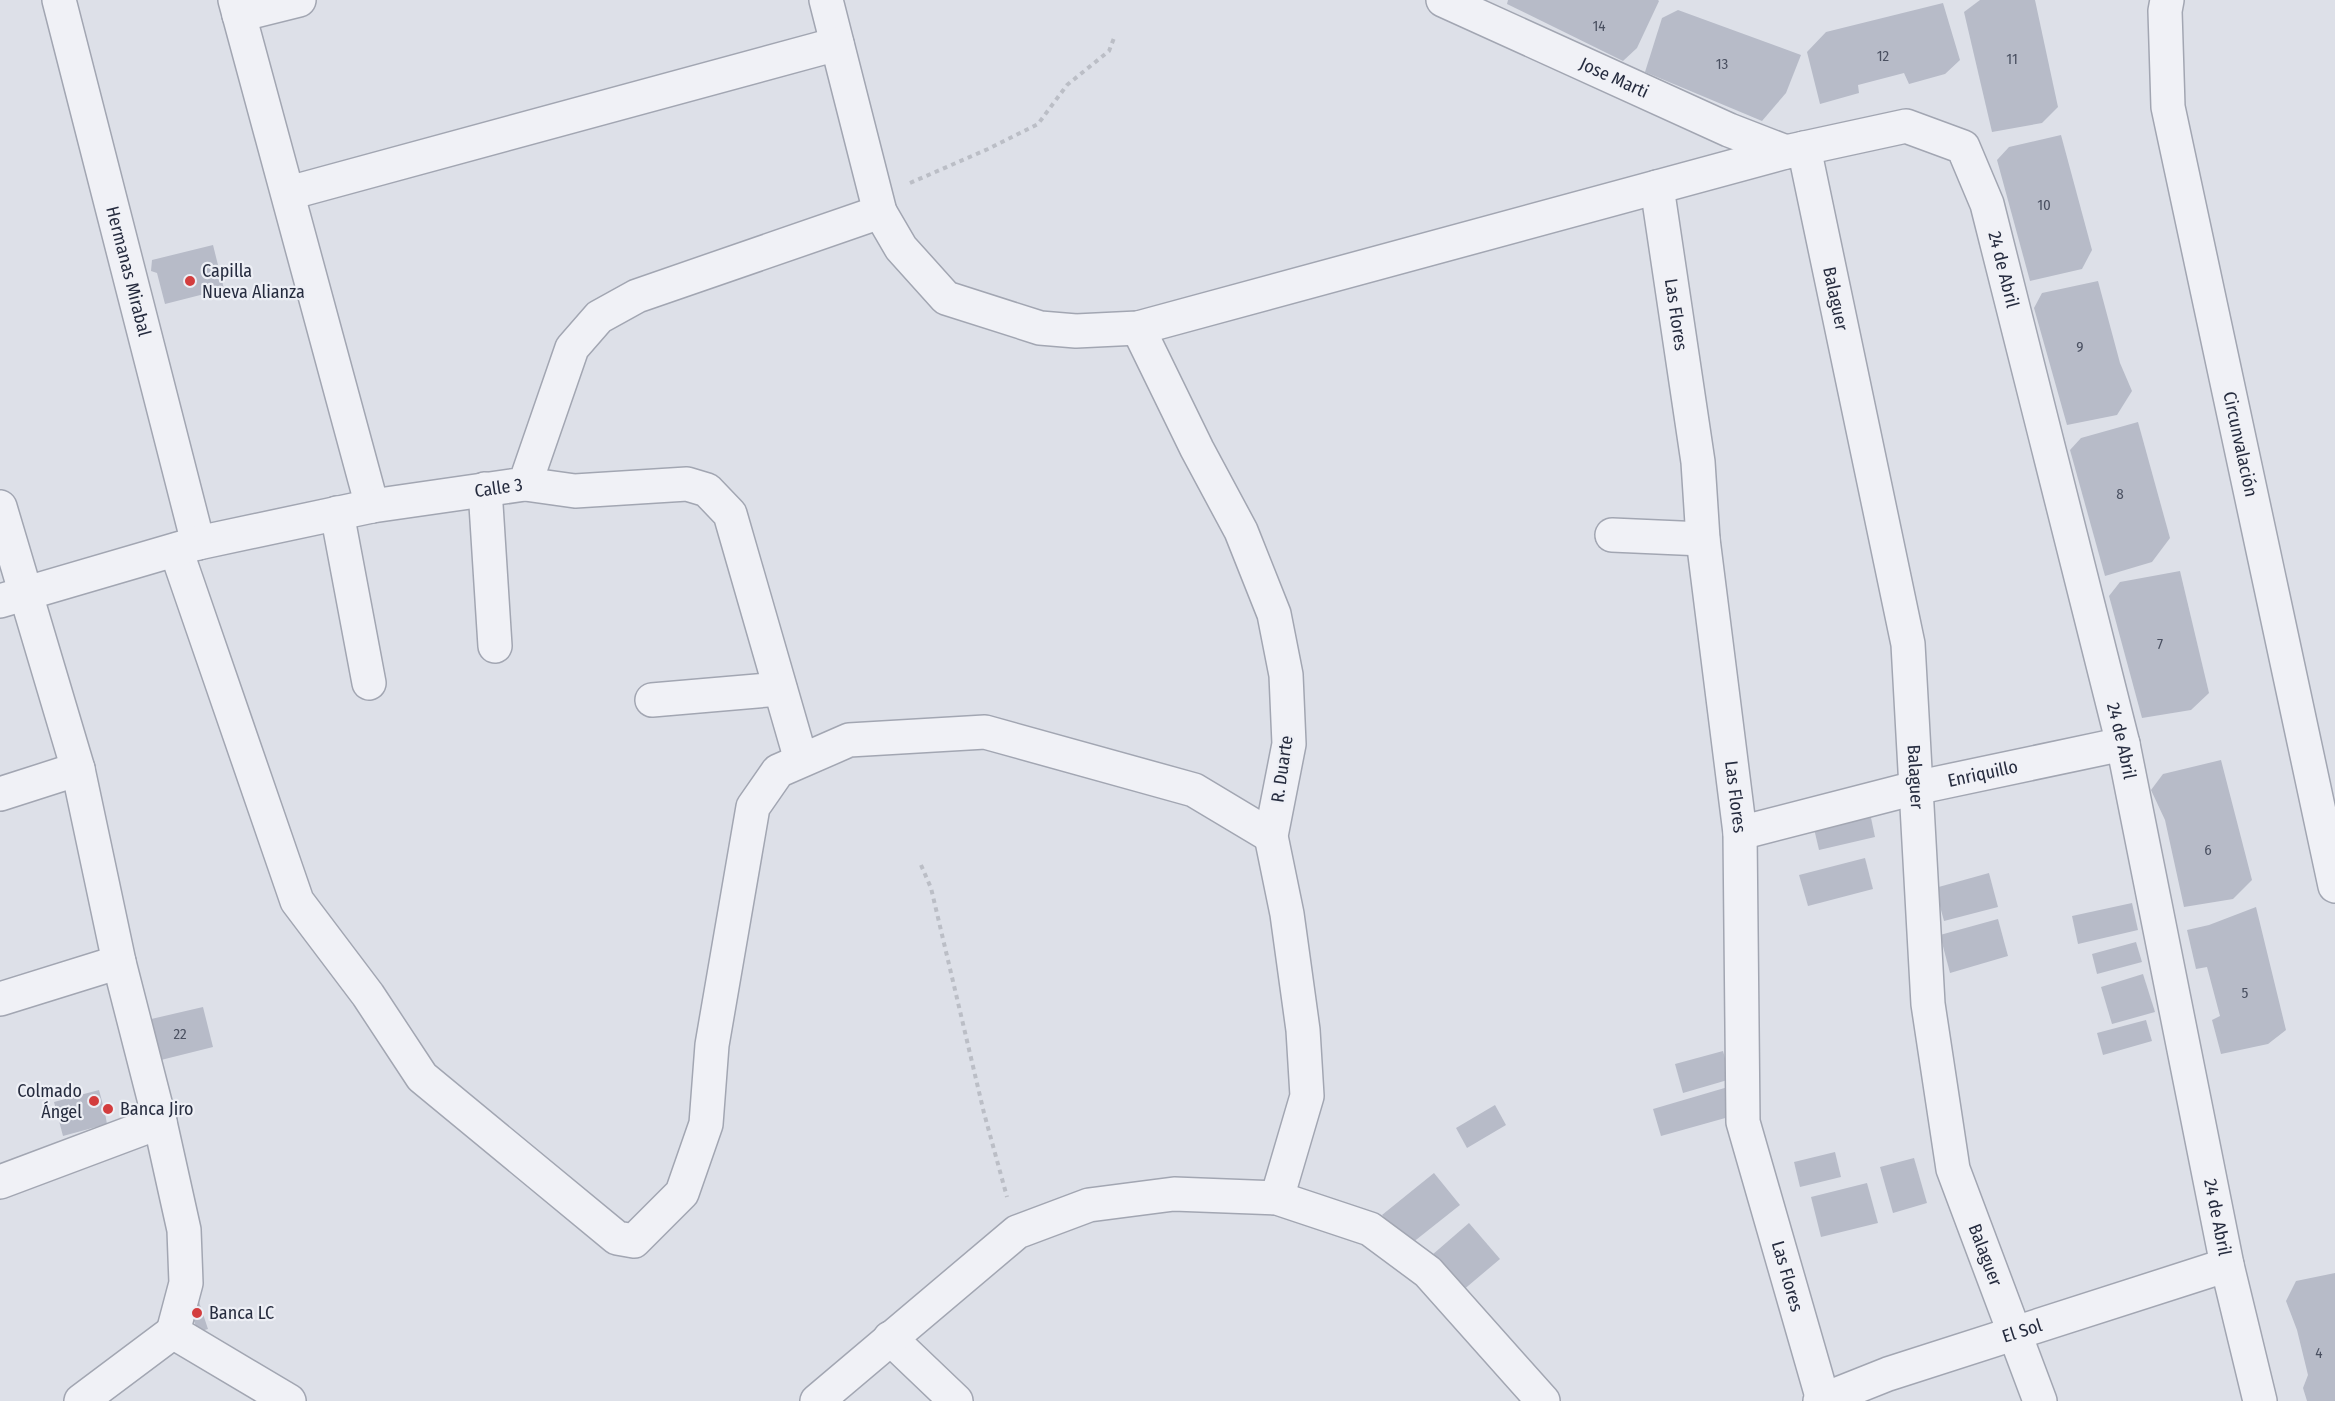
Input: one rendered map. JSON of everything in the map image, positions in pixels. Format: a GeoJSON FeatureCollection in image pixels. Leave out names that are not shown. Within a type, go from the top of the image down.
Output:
{"type":"FeatureCollection","features":[{"type":"Feature","properties":{"kind":"street","name":"Hermanas Mirabal"},"geometry":{"type":"LineString","coordinates":[[59,0],[187,546],[297,901],[368,995],[423,1077],[617,1238],[634,1241],[682,1193],[706,1124],[712,1045],[753,807],[778,771],[801,760]]}},
{"type":"Feature","properties":{"kind":"street"},"geometry":{"type":"LineString","coordinates":[[299,0],[237,7],[372,506]]}},
{"type":"Feature","properties":{"kind":"street"},"geometry":{"type":"LineString","coordinates":[[826,0],[877,200],[901,248],[946,298],[1040,328],[1076,331],[1138,328],[1795,150]]}},
{"type":"Feature","properties":{"kind":"street","name":"Jose Marti"},"geometry":{"type":"LineString","coordinates":[[1443,0],[1729,130],[1795,150]]}},
{"type":"Feature","properties":{"kind":"street","name":"Circunvalación"},"geometry":{"type":"LineString","coordinates":[[2167,0],[2165,11],[2168,107],[2335,886]]}},
{"type":"Feature","properties":{"kind":"street"},"geometry":{"type":"LineString","coordinates":[[289,193],[837,44]]}},
{"type":"Feature","properties":{"kind":"street","name":"24 de Abril"},"geometry":{"type":"LineString","coordinates":[[1795,150],[1906,126],[1963,147],[1987,204],[2123,744],[2227,1265],[2260,1401]]}},
{"type":"Feature","properties":{"kind":"street","name":"Balaguer"},"geometry":{"type":"LineString","coordinates":[[1795,150],[1908,645],[1928,1004],[1953,1169],[2040,1401]]}},
{"type":"Feature","properties":{"kind":"street","name":"Las Flores"},"geometry":{"type":"LineString","coordinates":[[1657,187],[1698,462],[1703,540],[1740,833],[1743,1122],[1821,1401]]}},
{"type":"Feature","properties":{"kind":"street","name":"Calle 3"},"geometry":{"type":"LineString","coordinates":[[13,598],[187,546],[372,506],[525,483],[572,348],[599,317],[637,296],[877,200]]}},
{"type":"Feature","properties":{"kind":"street","name":"R. Duarte"},"geometry":{"type":"LineString","coordinates":[[1138,328],[1197,449],[1241,531],[1274,614],[1286,675],[1289,744],[1271,836],[1287,914],[1300,1006],[1307,1096],[1277,1198]]}},
{"type":"Feature","properties":{"kind":"street"},"geometry":{"type":"LineString","coordinates":[[525,483],[575,491],[687,484],[708,490],[730,514],[801,760],[849,740],[985,732],[1194,790],[1271,836]]}},
{"type":"Feature","properties":{"kind":"street"},"geometry":{"type":"LineString","coordinates":[[485,489],[495,646]]}},
{"type":"Feature","properties":{"kind":"street"},"geometry":{"type":"LineString","coordinates":[[0,507],[13,598],[78,769],[118,962],[160,1122],[184,1230],[186,1283],[173,1332],[81,1401]]}},
{"type":"Feature","properties":{"kind":"street"},"geometry":{"type":"LineString","coordinates":[[337,513],[369,683]]}},
{"type":"Feature","properties":{"kind":"street"},"geometry":{"type":"LineString","coordinates":[[1612,535],[1703,540]]}},
{"type":"Feature","properties":{"kind":"street"},"geometry":{"type":"LineString","coordinates":[[652,699],[780,689]]}},
{"type":"Feature","properties":{"kind":"street","name":"Enriquillo"},"geometry":{"type":"LineString","coordinates":[[1740,833],[1915,789],[2123,744]]}},
{"type":"Feature","properties":{"kind":"street"},"geometry":{"type":"LineString","coordinates":[[0,794],[78,769]]}},
{"type":"Feature","properties":{"kind":"street"},"geometry":{"type":"LineString","coordinates":[[0,999],[118,962]]}},
{"type":"Feature","properties":{"kind":"street"},"geometry":{"type":"LineString","coordinates":[[0,1182],[160,1122]]}},
{"type":"Feature","properties":{"kind":"street"},"geometry":{"type":"LineString","coordinates":[[817,1401],[1017,1232],[1089,1205],[1174,1194],[1277,1198],[1370,1229],[1428,1272],[1543,1401]]}},
{"type":"Feature","properties":{"kind":"street","name":"El Sol"},"geometry":{"type":"LineString","coordinates":[[1821,1401],[1888,1374],[2227,1265]]}},
{"type":"Feature","properties":{"kind":"street"},"geometry":{"type":"LineString","coordinates":[[173,1332],[289,1401]]}},
{"type":"Feature","properties":{"kind":"street"},"geometry":{"type":"LineString","coordinates":[[890,1338],[956,1401]]}},
{"type":"Feature","properties":{"kind":"path"},"geometry":{"type":"LineString","coordinates":[[877,200],[988,150],[1038,124],[1067,85],[1109,51],[1114,38]]}},
{"type":"Feature","properties":{"kind":"path"},"geometry":{"type":"LineString","coordinates":[[921,865],[931,888],[984,1113],[1017,1232]]}},
{"type":"Feature","properties":{"kind":"building"},"geometry":{"type":"Polygon","coordinates":[[[1508,0],[1659,1],[1637,48],[1623,61],[1507,4],[1508,0]]]}},
{"type":"Feature","properties":{"kind":"building"},"geometry":{"type":"Polygon","coordinates":[[[1980,0],[2035,0],[2058,107],[2042,123],[1992,132],[1964,12],[1980,0]]]}},
{"type":"Feature","properties":{"kind":"building"},"geometry":{"type":"Polygon","coordinates":[[[1943,3],[1960,60],[1945,74],[1909,84],[1904,73],[1858,85],[1859,93],[1820,104],[1807,52],[1826,32],[1943,3]]]}},
{"type":"Feature","properties":{"kind":"building"},"geometry":{"type":"Polygon","coordinates":[[[1678,10],[1801,55],[1786,93],[1762,121],[1645,72],[1662,18],[1678,10]]]}},
{"type":"Feature","properties":{"kind":"building"},"geometry":{"type":"Polygon","coordinates":[[[2061,135],[2092,250],[2082,269],[2030,281],[1997,160],[2009,147],[2061,135]]]}},
{"type":"Feature","properties":{"kind":"building","name":"Capilla Nueva Alianza"},"geometry":{"type":"Polygon","coordinates":[[[213,245],[224,289],[165,304],[157,273],[151,271],[152,260],[213,245]]]}},
{"type":"Feature","properties":{"kind":"building"},"geometry":{"type":"Polygon","coordinates":[[[2098,281],[2120,363],[2132,391],[2117,415],[2067,425],[2034,308],[2042,293],[2098,281]]]}},
{"type":"Feature","properties":{"kind":"building"},"geometry":{"type":"Polygon","coordinates":[[[2138,422],[2170,538],[2152,562],[2105,576],[2070,450],[2081,438],[2138,422]]]}},
{"type":"Feature","properties":{"kind":"building"},"geometry":{"type":"Polygon","coordinates":[[[2180,571],[2209,693],[2191,710],[2142,718],[2109,596],[2120,582],[2180,571]]]}},
{"type":"Feature","properties":{"kind":"building"},"geometry":{"type":"Polygon","coordinates":[[[2221,760],[2252,880],[2233,899],[2184,907],[2165,820],[2151,790],[2163,774],[2221,760]]]}},
{"type":"Feature","properties":{"kind":"building"},"geometry":{"type":"Polygon","coordinates":[[[1869,808],[1875,837],[1819,850],[1812,820],[1869,808]]]}},
{"type":"Feature","properties":{"kind":"building"},"geometry":{"type":"Polygon","coordinates":[[[1865,858],[1873,889],[1808,906],[1799,875],[1865,858]]]}},
{"type":"Feature","properties":{"kind":"building"},"geometry":{"type":"Polygon","coordinates":[[[1989,873],[1998,907],[1944,921],[1935,888],[1989,873]]]}},
{"type":"Feature","properties":{"kind":"building"},"geometry":{"type":"Polygon","coordinates":[[[2132,903],[2138,930],[2078,944],[2072,916],[2132,903]]]}},
{"type":"Feature","properties":{"kind":"building"},"geometry":{"type":"Polygon","coordinates":[[[2256,907],[2286,1030],[2268,1044],[2221,1054],[2212,1020],[2220,1016],[2207,967],[2196,969],[2187,930],[2209,925],[2256,907]]]}},
{"type":"Feature","properties":{"kind":"building"},"geometry":{"type":"Polygon","coordinates":[[[1998,919],[2008,956],[1950,973],[1940,935],[1998,919]]]}},
{"type":"Feature","properties":{"kind":"building"},"geometry":{"type":"Polygon","coordinates":[[[2136,942],[2142,962],[2097,974],[2092,954],[2136,942]]]}},
{"type":"Feature","properties":{"kind":"building"},"geometry":{"type":"Polygon","coordinates":[[[2143,974],[2155,1012],[2112,1024],[2101,987],[2143,974]]]}},
{"type":"Feature","properties":{"kind":"building"},"geometry":{"type":"Polygon","coordinates":[[[203,1007],[213,1047],[157,1061],[147,1020],[203,1007]]]}},
{"type":"Feature","properties":{"kind":"building"},"geometry":{"type":"Polygon","coordinates":[[[2146,1020],[2152,1041],[2103,1055],[2097,1033],[2146,1020]]]}},
{"type":"Feature","properties":{"kind":"building"},"geometry":{"type":"Polygon","coordinates":[[[1723,1051],[1731,1079],[1683,1093],[1675,1064],[1723,1051]]]}},
{"type":"Feature","properties":{"kind":"building"},"geometry":{"type":"Polygon","coordinates":[[[1728,1087],[1736,1115],[1661,1136],[1653,1109],[1728,1087]]]}},
{"type":"Feature","properties":{"kind":"building"},"geometry":{"type":"Polygon","coordinates":[[[99,1090],[103,1105],[111,1103],[113,1112],[105,1113],[107,1124],[63,1136],[54,1102],[99,1090]]]}},
{"type":"Feature","properties":{"kind":"building"},"geometry":{"type":"Polygon","coordinates":[[[1495,1105],[1506,1125],[1467,1148],[1456,1128],[1495,1105]]]}},
{"type":"Feature","properties":{"kind":"building"},"geometry":{"type":"Polygon","coordinates":[[[1835,1152],[1841,1177],[1800,1187],[1794,1162],[1835,1152]]]}},
{"type":"Feature","properties":{"kind":"building"},"geometry":{"type":"Polygon","coordinates":[[[1914,1158],[1927,1203],[1893,1213],[1880,1167],[1914,1158]]]}},
{"type":"Feature","properties":{"kind":"building"},"geometry":{"type":"Polygon","coordinates":[[[1434,1173],[1460,1205],[1407,1247],[1382,1215],[1434,1173]]]}},
{"type":"Feature","properties":{"kind":"building"},"geometry":{"type":"Polygon","coordinates":[[[1867,1183],[1878,1223],[1821,1237],[1811,1197],[1867,1183]]]}},
{"type":"Feature","properties":{"kind":"building"},"geometry":{"type":"Polygon","coordinates":[[[1469,1223],[1500,1259],[1462,1291],[1432,1255],[1469,1223]]]}},
{"type":"Feature","properties":{"kind":"building"},"geometry":{"type":"Polygon","coordinates":[[[2335,1273],[2335,1401],[2307,1401],[2303,1388],[2308,1375],[2297,1330],[2286,1301],[2296,1281],[2335,1273]]]}},
{"type":"Feature","properties":{"kind":"building","name":"Banca LC"},"geometry":{"type":"Polygon","coordinates":[[[196,1293],[208,1329],[198,1332],[185,1296],[196,1293]]]}},
{"type":"Feature","properties":{"kind":"place","name":"Capilla Nueva Alianza"},"geometry":{"type":"Point","coordinates":[190,281]}},
{"type":"Feature","properties":{"kind":"place","name":"Colmado Ángel"},"geometry":{"type":"Point","coordinates":[94,1101]}},
{"type":"Feature","properties":{"kind":"place","name":"Banca Jiro"},"geometry":{"type":"Point","coordinates":[108,1109]}},
{"type":"Feature","properties":{"kind":"place","name":"Banca LC"},"geometry":{"type":"Point","coordinates":[197,1313]}}]}
